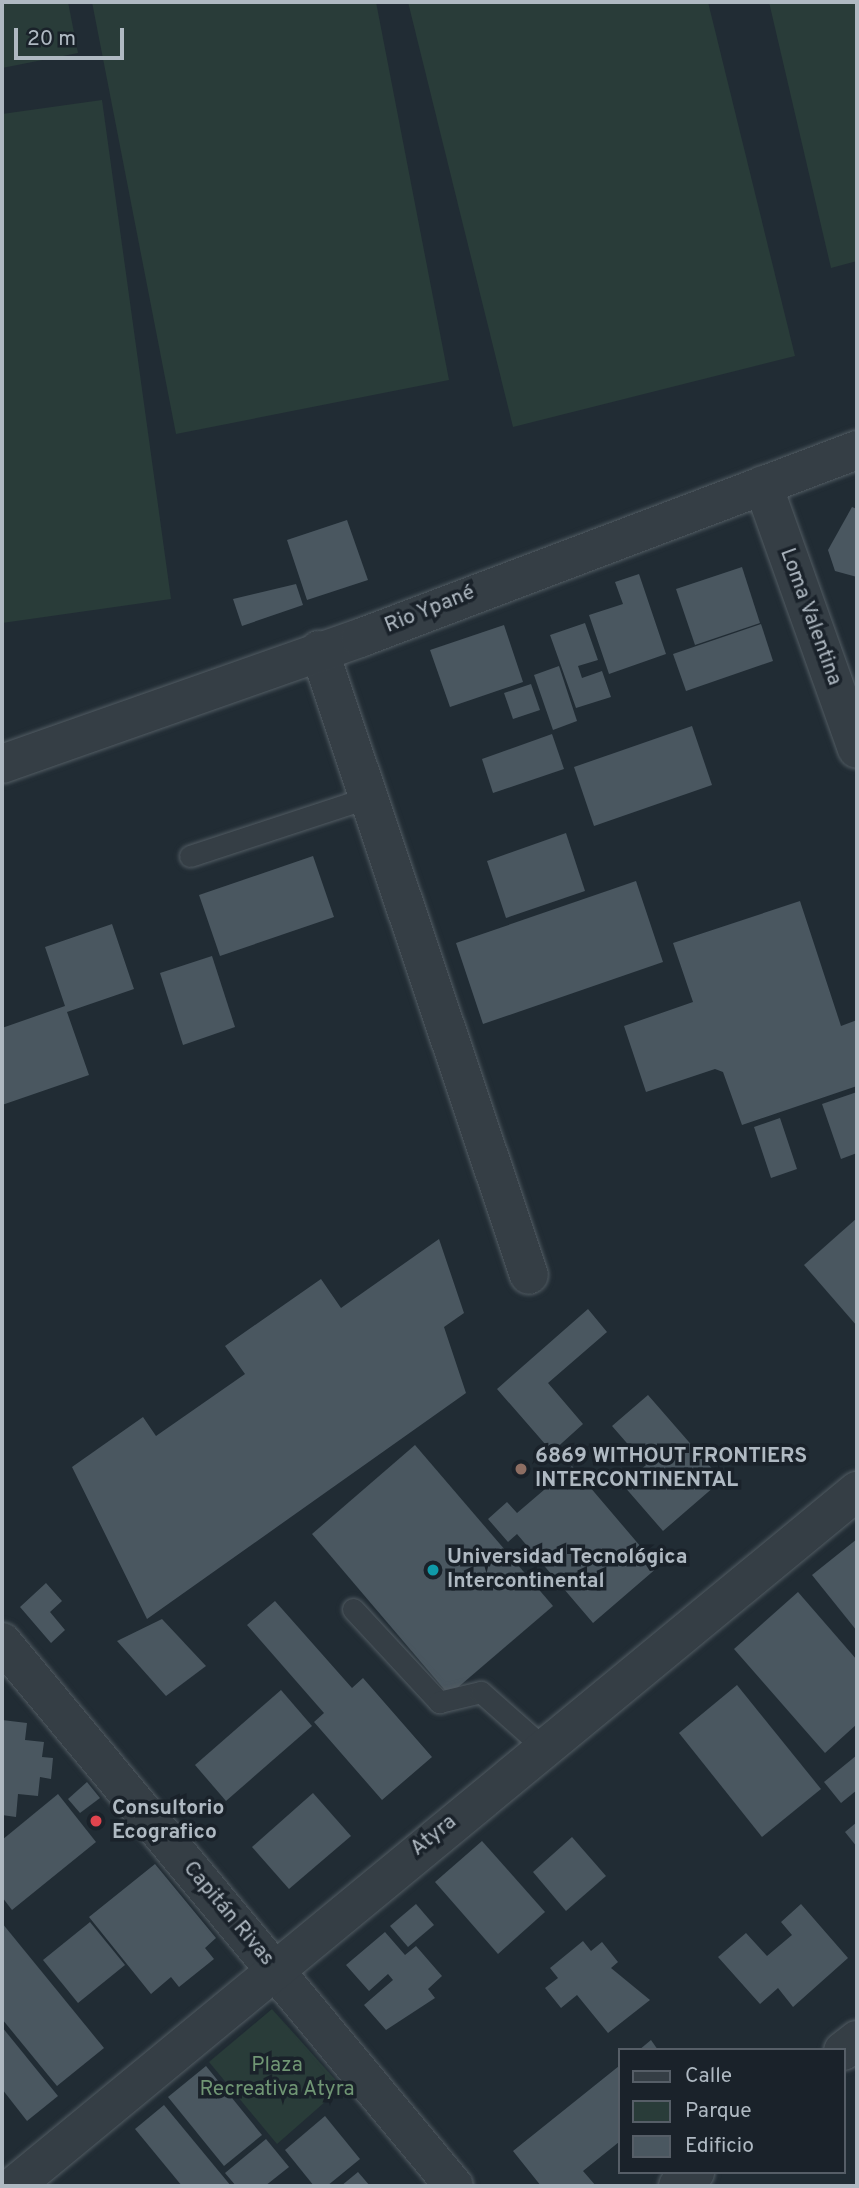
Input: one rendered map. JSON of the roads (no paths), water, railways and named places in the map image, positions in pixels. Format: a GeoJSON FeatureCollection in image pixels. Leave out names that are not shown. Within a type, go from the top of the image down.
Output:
{"type":"FeatureCollection","features":[{"type":"Feature","properties":{"kind":"street","name":"Rio Ypané"},"geometry":{"type":"LineString","coordinates":[[2,764],[320,650],[857,450]]}},
{"type":"Feature","properties":{"kind":"street","name":"Loma Valentina"},"geometry":{"type":"LineString","coordinates":[[763,485],[857,749]]}},
{"type":"Feature","properties":{"kind":"street"},"geometry":{"type":"LineString","coordinates":[[320,650],[529,1275]]}},
{"type":"Feature","properties":{"kind":"street","name":"Atyra"},"geometry":{"type":"LineString","coordinates":[[14,2186],[273,1968],[857,1491]]}},
{"type":"Feature","properties":{"kind":"street","name":"Capitán Rivas"},"geometry":{"type":"LineString","coordinates":[[2,1642],[454,2186]]}},
{"type":"Feature","properties":{"kind":"street"},"geometry":{"type":"LineString","coordinates":[[678,2186],[693,2174]]}},
{"type":"Feature","properties":{"kind":"lane"},"geometry":{"type":"LineString","coordinates":[[190,856],[369,797]]}},
{"type":"Feature","properties":{"kind":"lane"},"geometry":{"type":"LineString","coordinates":[[353,1609],[439,1702],[481,1692],[543,1747]]}},
{"type":"Feature","properties":{"kind":"place","name":"6869 WITHOUT FRONTIERS INTERCONTINENTAL"},"geometry":{"type":"Point","coordinates":[521,1469]}},
{"type":"Feature","properties":{"kind":"place","name":"Universidad Tecnológica Intercontinental"},"geometry":{"type":"Point","coordinates":[433,1570]}},
{"type":"Feature","properties":{"kind":"place","name":"Consultorio Ecografico"},"geometry":{"type":"Point","coordinates":[96,1821]}},
{"type":"Feature","properties":{"kind":"park label","name":"Plaza Recreativa Atyra"},"geometry":{"type":"Point","coordinates":[277,2078]}}]}
